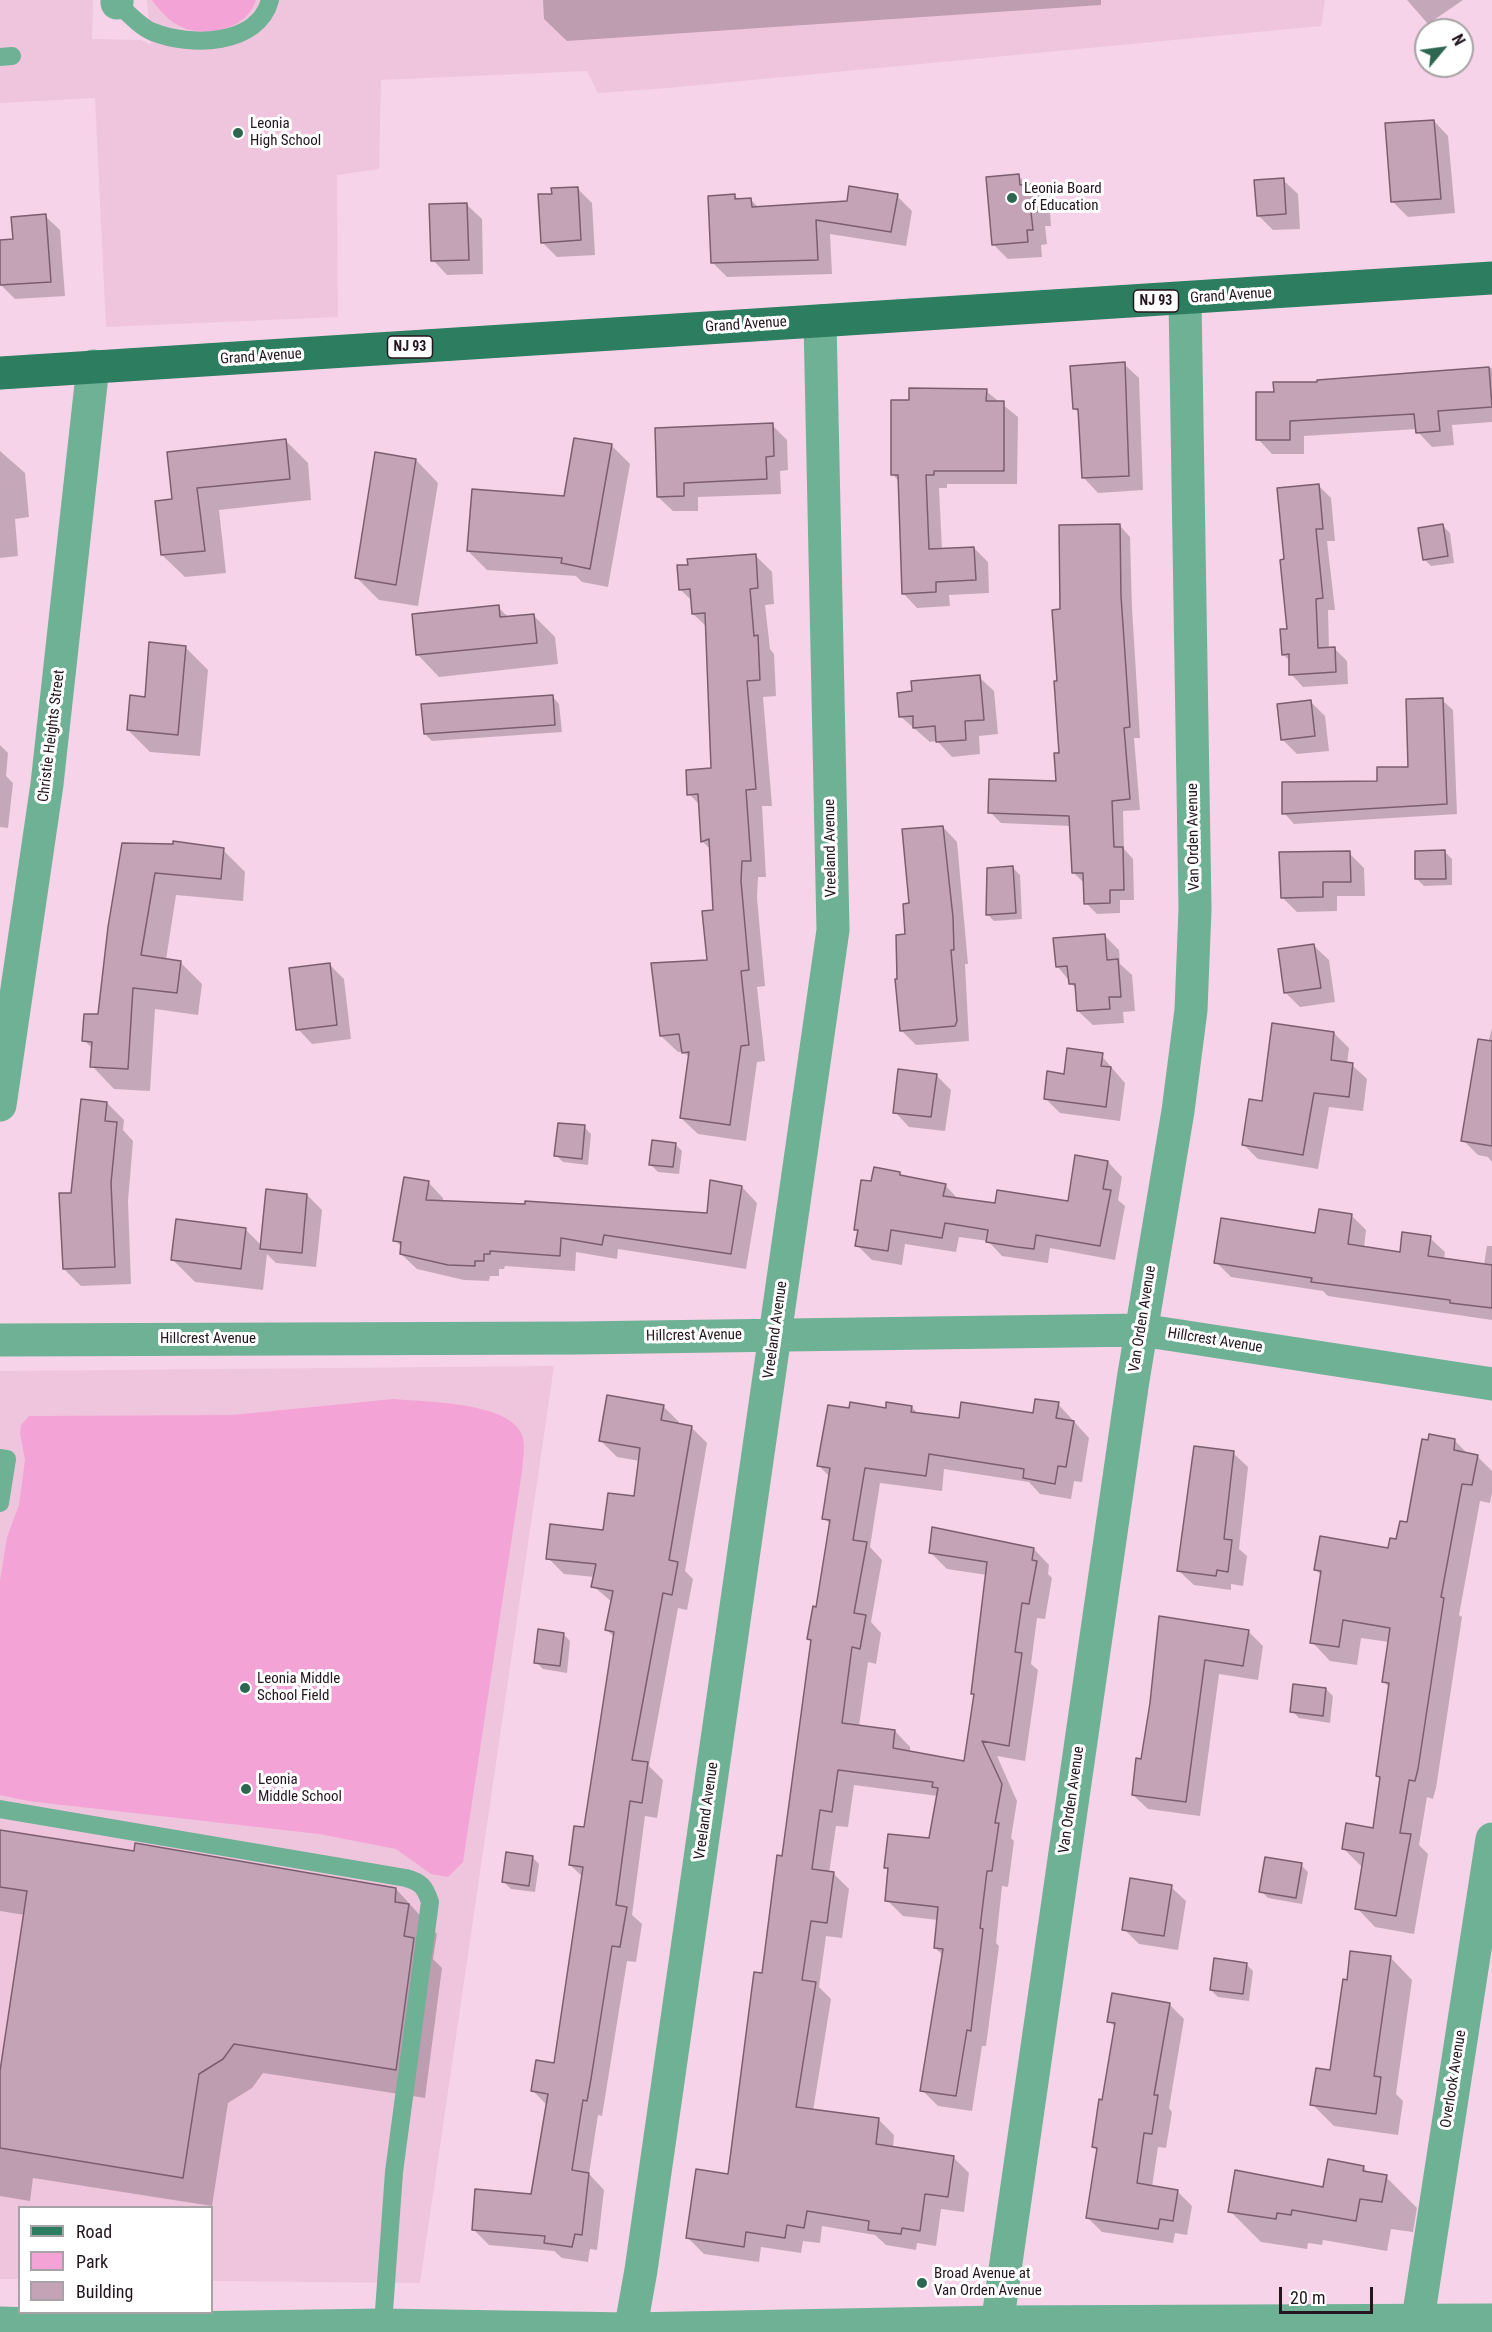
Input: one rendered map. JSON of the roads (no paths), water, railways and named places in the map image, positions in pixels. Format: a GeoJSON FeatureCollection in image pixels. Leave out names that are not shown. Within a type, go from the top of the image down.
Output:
{"type":"FeatureCollection","features":[{"type":"Feature","properties":{"kind":"main road","name":"Grand Avenue"},"geometry":{"type":"LineString","coordinates":[[0,373],[1185,300],[1492,278]]}},
{"type":"Feature","properties":{"kind":"street","name":"Van Orden Avenue"},"geometry":{"type":"LineString","coordinates":[[997,2327],[1005,2258],[1141,1329],[1178,1111],[1192,988],[1195,909],[1185,300]]}},
{"type":"Feature","properties":{"kind":"street","name":"Vreeland Avenue"},"geometry":{"type":"LineString","coordinates":[[630,2330],[833,930],[820,321]]}},
{"type":"Feature","properties":{"kind":"street","name":"Christie Heights Street"},"geometry":{"type":"LineString","coordinates":[[0,1105],[47,784],[93,366]]}},
{"type":"Feature","properties":{"kind":"street","name":"Hillcrest Avenue"},"geometry":{"type":"LineString","coordinates":[[0,1340],[776,1335],[1141,1329],[1492,1384]]}},
{"type":"Feature","properties":{"kind":"street","name":"Overlook Avenue"},"geometry":{"type":"LineString","coordinates":[[1418,2319],[1492,1839]]}},
{"type":"Feature","properties":{"kind":"street"},"geometry":{"type":"LineString","coordinates":[[0,2323],[177,2328],[383,2325],[630,2330],[997,2327],[1418,2319],[1492,2320]]}},
{"type":"Feature","properties":{"kind":"lane"},"geometry":{"type":"LineString","coordinates":[[117,2],[151,32],[204,42],[246,31],[267,13],[270,0]]}},
{"type":"Feature","properties":{"kind":"lane"},"geometry":{"type":"LineString","coordinates":[[0,1458],[7,1459],[0,1503]]}},
{"type":"Feature","properties":{"kind":"lane"},"geometry":{"type":"LineString","coordinates":[[0,1809],[406,1878],[418,1881],[425,1888],[430,1902],[394,2172],[383,2325]]}},
{"type":"Feature","properties":{"kind":"place","name":"Leonia High School"},"geometry":{"type":"Point","coordinates":[238,133]}},
{"type":"Feature","properties":{"kind":"place","name":"Leonia Board of Education"},"geometry":{"type":"Point","coordinates":[1012,198]}},
{"type":"Feature","properties":{"kind":"place","name":"Leonia Middle School Field"},"geometry":{"type":"Point","coordinates":[245,1688]}},
{"type":"Feature","properties":{"kind":"place","name":"Leonia Middle School"},"geometry":{"type":"Point","coordinates":[246,1789]}},
{"type":"Feature","properties":{"kind":"place","name":"Broad Avenue at Van Orden Avenue"},"geometry":{"type":"Point","coordinates":[922,2283]}}]}
